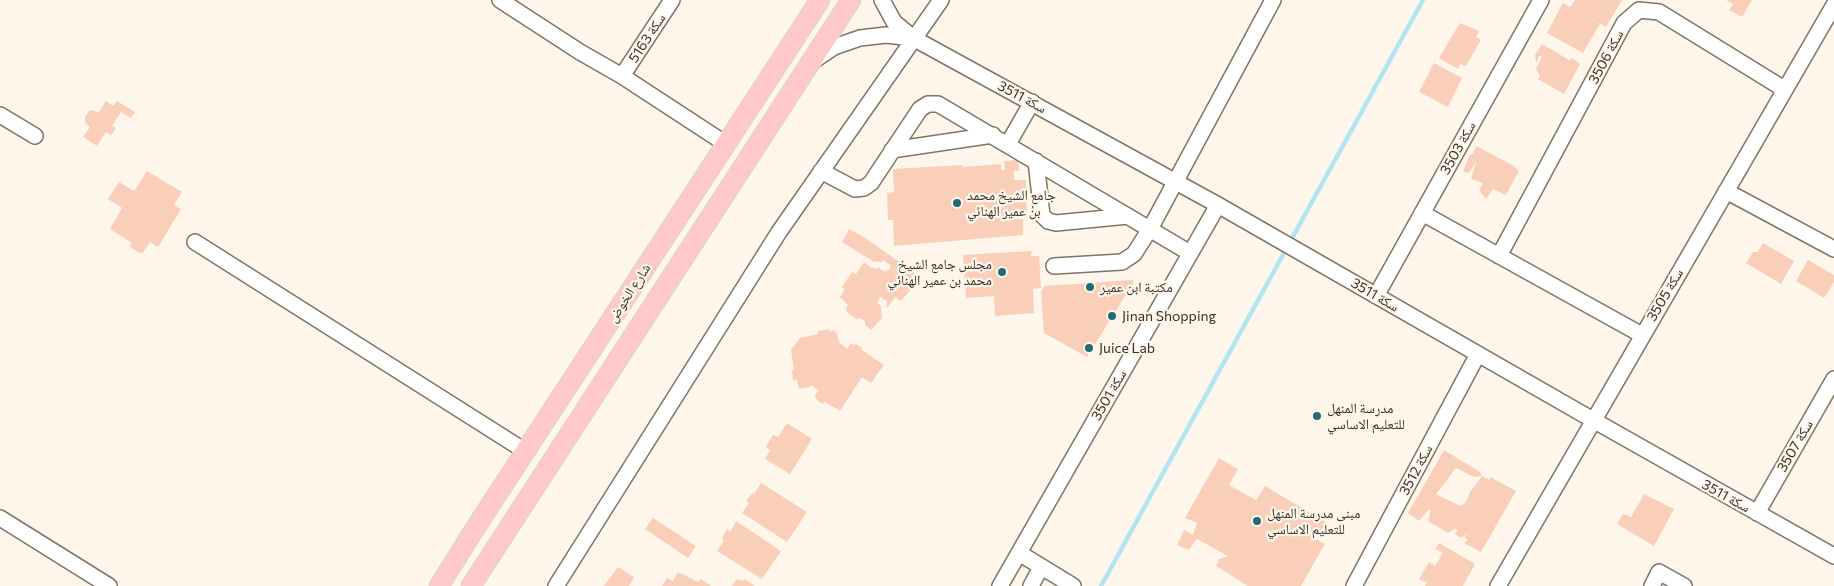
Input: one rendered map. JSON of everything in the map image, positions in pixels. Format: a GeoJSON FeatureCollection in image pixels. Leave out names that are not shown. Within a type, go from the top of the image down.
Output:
{"type":"FeatureCollection","features":[{"type":"Feature","properties":{"kind":"main road","name":"شارع الخوض"},"geometry":{"type":"LineString","coordinates":[[439,586],[820,0]]}},
{"type":"Feature","properties":{"kind":"main road","name":"شارع الخوض"},"geometry":{"type":"LineString","coordinates":[[471,586],[851,0]]}},
{"type":"Feature","properties":{"kind":"street"},"geometry":{"type":"LineString","coordinates":[[500,0],[726,144]]}},
{"type":"Feature","properties":{"kind":"street","name":"سكة 5163"},"geometry":{"type":"LineString","coordinates":[[622,76],[672,0]]}},
{"type":"Feature","properties":{"kind":"street"},"geometry":{"type":"LineString","coordinates":[[882,0],[894,22],[913,38]]}},
{"type":"Feature","properties":{"kind":"street"},"geometry":{"type":"LineString","coordinates":[[556,586],[779,232],[941,0]]}},
{"type":"Feature","properties":{"kind":"street"},"geometry":{"type":"LineString","coordinates":[[1054,266],[1122,262],[1134,254],[1150,229],[1274,0]]}},
{"type":"Feature","properties":{"kind":"street","name":"سكة 3503"},"geometry":{"type":"LineString","coordinates":[[1376,296],[1540,0]]}},
{"type":"Feature","properties":{"kind":"street","name":"سكة 3505"},"geometry":{"type":"LineString","coordinates":[[1498,586],[1834,5]]}},
{"type":"Feature","properties":{"kind":"street","name":"سكة 3506"},"geometry":{"type":"LineString","coordinates":[[1499,256],[1624,23],[1639,10],[1659,12],[1784,89]]}},
{"type":"Feature","properties":{"kind":"street"},"geometry":{"type":"LineString","coordinates":[[812,61],[834,47],[860,38],[886,35],[913,38]]}},
{"type":"Feature","properties":{"kind":"street","name":"سكة 3511"},"geometry":{"type":"LineString","coordinates":[[913,38],[1176,181],[1834,556]]}},
{"type":"Feature","properties":{"kind":"street"},"geometry":{"type":"LineString","coordinates":[[1008,144],[1032,102]]}},
{"type":"Feature","properties":{"kind":"street"},"geometry":{"type":"LineString","coordinates":[[821,171],[855,189],[864,188],[871,183],[920,108],[928,104],[938,104],[1190,253]]}},
{"type":"Feature","properties":{"kind":"street"},"geometry":{"type":"LineString","coordinates":[[0,115],[34,136]]}},
{"type":"Feature","properties":{"kind":"street"},"geometry":{"type":"LineString","coordinates":[[892,150],[992,135]]}},
{"type":"Feature","properties":{"kind":"street"},"geometry":{"type":"LineString","coordinates":[[1036,161],[1042,215],[1048,221],[1056,223],[1128,216]]}},
{"type":"Feature","properties":{"kind":"street"},"geometry":{"type":"LineString","coordinates":[[1726,191],[1834,249]]}},
{"type":"Feature","properties":{"kind":"street","name":"سكة 3501"},"geometry":{"type":"LineString","coordinates":[[1000,586],[1218,205]]}},
{"type":"Feature","properties":{"kind":"street"},"geometry":{"type":"LineString","coordinates":[[1422,213],[1642,335]]}},
{"type":"Feature","properties":{"kind":"street"},"geometry":{"type":"LineString","coordinates":[[195,242],[525,451]]}},
{"type":"Feature","properties":{"kind":"street","name":"سكة 3512"},"geometry":{"type":"LineString","coordinates":[[1354,586],[1478,354]]}},
{"type":"Feature","properties":{"kind":"street","name":"سكة 3507"},"geometry":{"type":"LineString","coordinates":[[1757,513],[1834,379]]}},
{"type":"Feature","properties":{"kind":"street"},"geometry":{"type":"LineString","coordinates":[[0,518],[109,586]]}},
{"type":"Feature","properties":{"kind":"street"},"geometry":{"type":"LineString","coordinates":[[1019,554],[1073,586]]}},
{"type":"Feature","properties":{"kind":"street"},"geometry":{"type":"LineString","coordinates":[[1031,586],[1041,567]]}},
{"type":"Feature","properties":{"kind":"street"},"geometry":{"type":"LineString","coordinates":[[1652,586],[1659,572],[1684,586]]}},
{"type":"Feature","properties":{"kind":"building"},"geometry":{"type":"Polygon","coordinates":[[[1575,0],[1622,0],[1606,27],[1583,14],[1600,24],[1583,53],[1547,33],[1563,3],[1570,7],[1575,0]]]}},
{"type":"Feature","properties":{"kind":"building"},"geometry":{"type":"Polygon","coordinates":[[[1726,0],[1752,0],[1742,17],[1729,10],[1733,4],[1726,0]]]}},
{"type":"Feature","properties":{"kind":"building"},"geometry":{"type":"Polygon","coordinates":[[[1460,23],[1479,31],[1476,37],[1481,40],[1466,66],[1460,64],[1458,69],[1439,58],[1460,23]]]}},
{"type":"Feature","properties":{"kind":"building"},"geometry":{"type":"Polygon","coordinates":[[[1542,44],[1569,60],[1572,58],[1580,64],[1564,94],[1538,79],[1540,76],[1536,69],[1542,57],[1539,56],[1536,62],[1535,55],[1542,44]]]}},
{"type":"Feature","properties":{"kind":"building"},"geometry":{"type":"Polygon","coordinates":[[[1434,63],[1462,78],[1448,107],[1419,92],[1434,63]]]}},
{"type":"Feature","properties":{"kind":"building"},"geometry":{"type":"Polygon","coordinates":[[[106,101],[113,106],[117,101],[135,112],[131,118],[121,112],[112,126],[116,128],[111,135],[106,132],[97,146],[83,137],[90,127],[85,122],[85,117],[90,110],[99,112],[106,101]]]}},
{"type":"Feature","properties":{"kind":"building"},"geometry":{"type":"Polygon","coordinates":[[[1476,146],[1514,166],[1519,171],[1506,195],[1493,189],[1486,199],[1479,190],[1483,183],[1471,179],[1476,162],[1469,173],[1463,172],[1470,154],[1473,154],[1476,146]]]}},
{"type":"Feature","properties":{"kind":"building","name":"جامع الشيخ محمد بن عمير الهنائي"},"geometry":{"type":"Polygon","coordinates":[[[1018,160],[1019,171],[1014,171],[1014,180],[1026,180],[1027,213],[1015,213],[1015,219],[1023,219],[1023,235],[894,246],[893,220],[888,220],[887,193],[894,192],[893,169],[1001,164],[1001,170],[1005,170],[1004,161],[1018,160]]]}},
{"type":"Feature","properties":{"kind":"building"},"geometry":{"type":"Polygon","coordinates":[[[147,171],[182,192],[174,205],[181,209],[158,247],[150,242],[142,254],[130,247],[132,243],[110,229],[122,208],[108,199],[119,182],[134,191],[147,171]]]}},
{"type":"Feature","properties":{"kind":"building"},"geometry":{"type":"Polygon","coordinates":[[[849,229],[864,237],[919,276],[901,301],[895,297],[886,307],[887,301],[880,297],[877,303],[881,306],[882,318],[871,330],[865,325],[865,321],[859,318],[856,319],[847,312],[846,308],[848,305],[840,297],[845,289],[842,287],[852,272],[856,274],[864,262],[872,268],[877,269],[878,267],[883,271],[889,270],[891,266],[883,260],[881,263],[874,262],[842,242],[849,229]]]}},
{"type":"Feature","properties":{"kind":"building"},"geometry":{"type":"Polygon","coordinates":[[[1763,243],[1794,261],[1781,284],[1746,263],[1753,252],[1758,252],[1763,243]]]}},
{"type":"Feature","properties":{"kind":"building","name":"مجلس جامع الشيخ محمد بن عمير الهنائي"},"geometry":{"type":"Polygon","coordinates":[[[1032,251],[1031,256],[1039,256],[1041,288],[1033,289],[1034,313],[995,316],[994,296],[966,298],[963,255],[1032,251]]]}},
{"type":"Feature","properties":{"kind":"building"},"geometry":{"type":"Polygon","coordinates":[[[1808,260],[1834,275],[1834,282],[1824,298],[1796,281],[1808,260]]]}},
{"type":"Feature","properties":{"kind":"building"},"geometry":{"type":"Polygon","coordinates":[[[1132,280],[1134,282],[1087,357],[1044,333],[1041,291],[1045,286],[1132,280]]]}},
{"type":"Feature","properties":{"kind":"building"},"geometry":{"type":"Polygon","coordinates":[[[829,329],[830,332],[833,330],[837,333],[839,342],[847,349],[851,343],[856,344],[884,365],[871,383],[862,377],[840,411],[825,402],[822,404],[816,399],[815,395],[819,390],[810,385],[810,387],[799,389],[797,380],[793,380],[792,370],[794,369],[791,350],[800,338],[818,334],[818,331],[829,329]]]}},
{"type":"Feature","properties":{"kind":"building"},"geometry":{"type":"Polygon","coordinates":[[[787,423],[812,439],[790,474],[765,459],[770,450],[766,447],[773,435],[778,437],[787,423]]]}},
{"type":"Feature","properties":{"kind":"building"},"geometry":{"type":"Polygon","coordinates":[[[1444,450],[1480,472],[1482,476],[1490,480],[1490,477],[1516,491],[1481,552],[1464,543],[1467,541],[1464,538],[1467,534],[1461,538],[1455,534],[1458,529],[1448,533],[1428,521],[1431,510],[1428,510],[1419,521],[1408,513],[1444,450]],[[1456,468],[1436,494],[1460,506],[1466,502],[1470,492],[1482,476],[1474,477],[1456,468]]]}},
{"type":"Feature","properties":{"kind":"building","name":"مبنى مدرسة المنهل للتعليم الاساسي"},"geometry":{"type":"Polygon","coordinates":[[[1219,458],[1238,469],[1229,485],[1256,500],[1265,486],[1329,524],[1321,538],[1315,534],[1312,537],[1325,544],[1301,586],[1248,586],[1216,566],[1219,559],[1228,556],[1197,539],[1189,550],[1177,545],[1184,530],[1193,535],[1197,523],[1185,518],[1219,458]]]}},
{"type":"Feature","properties":{"kind":"building"},"geometry":{"type":"Polygon","coordinates":[[[761,483],[807,512],[787,542],[742,513],[749,503],[746,501],[752,493],[754,494],[761,483]]]}},
{"type":"Feature","properties":{"kind":"building"},"geometry":{"type":"Polygon","coordinates":[[[1644,494],[1674,509],[1654,546],[1617,524],[1623,514],[1631,517],[1644,494]]]}},
{"type":"Feature","properties":{"kind":"building"},"geometry":{"type":"Polygon","coordinates":[[[653,518],[696,546],[688,558],[645,529],[653,518]]]}},
{"type":"Feature","properties":{"kind":"building"},"geometry":{"type":"Polygon","coordinates":[[[736,521],[781,551],[762,579],[717,551],[724,541],[722,538],[727,529],[730,532],[736,521]]]}},
{"type":"Feature","properties":{"kind":"building"},"geometry":{"type":"Polygon","coordinates":[[[1439,543],[1475,564],[1463,586],[1425,586],[1427,583],[1419,579],[1429,562],[1435,566],[1443,553],[1435,549],[1439,543]]]}},
{"type":"Feature","properties":{"kind":"building"},"geometry":{"type":"Polygon","coordinates":[[[618,567],[634,577],[629,586],[604,586],[618,567]]]}},
{"type":"Feature","properties":{"kind":"building"},"geometry":{"type":"Polygon","coordinates":[[[678,572],[698,582],[701,579],[711,586],[662,586],[667,578],[673,581],[678,572]]]}},
{"type":"Feature","properties":{"kind":"building"},"geometry":{"type":"Polygon","coordinates":[[[737,579],[743,581],[744,579],[755,586],[732,586],[737,579]]]}},
{"type":"Feature","properties":{"kind":"waterway"},"geometry":{"type":"LineString","coordinates":[[1101,586],[1423,0]]}},
{"type":"Feature","properties":{"kind":"place","name":"جامع الشيخ محمد بن عمير الهنائي"},"geometry":{"type":"Point","coordinates":[957,203]}},
{"type":"Feature","properties":{"kind":"place","name":"مجلس جامع الشيخ محمد بن عمير الهنائي"},"geometry":{"type":"Point","coordinates":[1002,272]}},
{"type":"Feature","properties":{"kind":"place","name":"مكتبة ابن عمير"},"geometry":{"type":"Point","coordinates":[1090,287]}},
{"type":"Feature","properties":{"kind":"place","name":"Jinan Shopping"},"geometry":{"type":"Point","coordinates":[1112,316]}},
{"type":"Feature","properties":{"kind":"place","name":"Juice Lab"},"geometry":{"type":"Point","coordinates":[1089,348]}},
{"type":"Feature","properties":{"kind":"place","name":"مدرسة المنهل للتعليم الاساسي"},"geometry":{"type":"Point","coordinates":[1317,416]}},
{"type":"Feature","properties":{"kind":"place","name":"مبنى مدرسة المنهل للتعليم الاساسي"},"geometry":{"type":"Point","coordinates":[1257,521]}}]}
